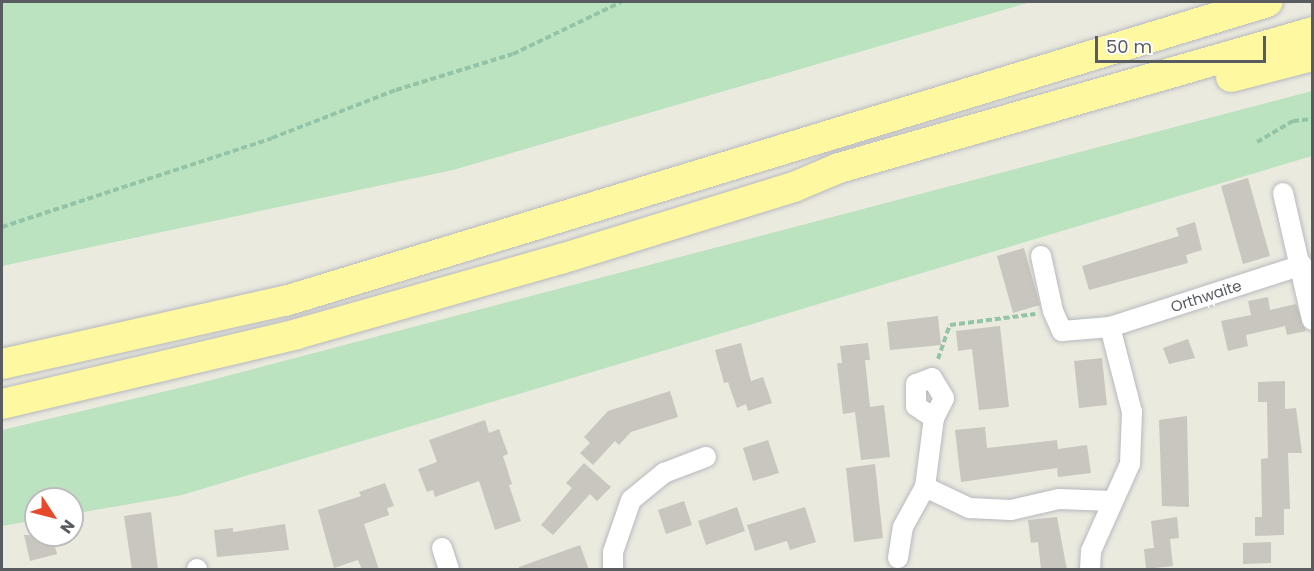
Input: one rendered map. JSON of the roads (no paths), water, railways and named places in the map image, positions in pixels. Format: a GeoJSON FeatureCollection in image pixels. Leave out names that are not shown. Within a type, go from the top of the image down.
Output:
{"type":"FeatureCollection","features":[{"type":"Feature","properties":{"kind":"main road"},"geometry":{"type":"LineString","coordinates":[[1200,22],[1234,2]]}},
{"type":"Feature","properties":{"kind":"main road"},"geometry":{"type":"LineString","coordinates":[[2,364],[285,301],[1267,2]]}},
{"type":"Feature","properties":{"kind":"main road"},"geometry":{"type":"LineString","coordinates":[[2,404],[308,331],[561,259],[794,187],[839,168],[1312,32]]}},
{"type":"Feature","properties":{"kind":"main road"},"geometry":{"type":"LineString","coordinates":[[794,187],[844,180],[1312,57]]}},
{"type":"Feature","properties":{"kind":"street"},"geometry":{"type":"LineString","coordinates":[[1283,193],[1302,265],[1312,320]]}},
{"type":"Feature","properties":{"kind":"street","name":"Orthwaite"},"geometry":{"type":"LineString","coordinates":[[1041,255],[1053,311],[1062,331],[1110,327],[1302,265]]}},
{"type":"Feature","properties":{"kind":"street"},"geometry":{"type":"LineString","coordinates":[[1090,570],[1091,551],[1130,464],[1132,412],[1110,327]]}},
{"type":"Feature","properties":{"kind":"street"},"geometry":{"type":"LineString","coordinates":[[898,558],[903,527],[925,487],[934,418],[944,398],[932,378]]}},
{"type":"Feature","properties":{"kind":"street"},"geometry":{"type":"LineString","coordinates":[[614,570],[613,552],[631,500],[664,473],[706,457]]}},
{"type":"Feature","properties":{"kind":"street"},"geometry":{"type":"LineString","coordinates":[[925,487],[969,508],[1011,510],[1059,499],[1112,501]]}},
{"type":"Feature","properties":{"kind":"street"},"geometry":{"type":"LineString","coordinates":[[442,548],[449,570]]}}]}
